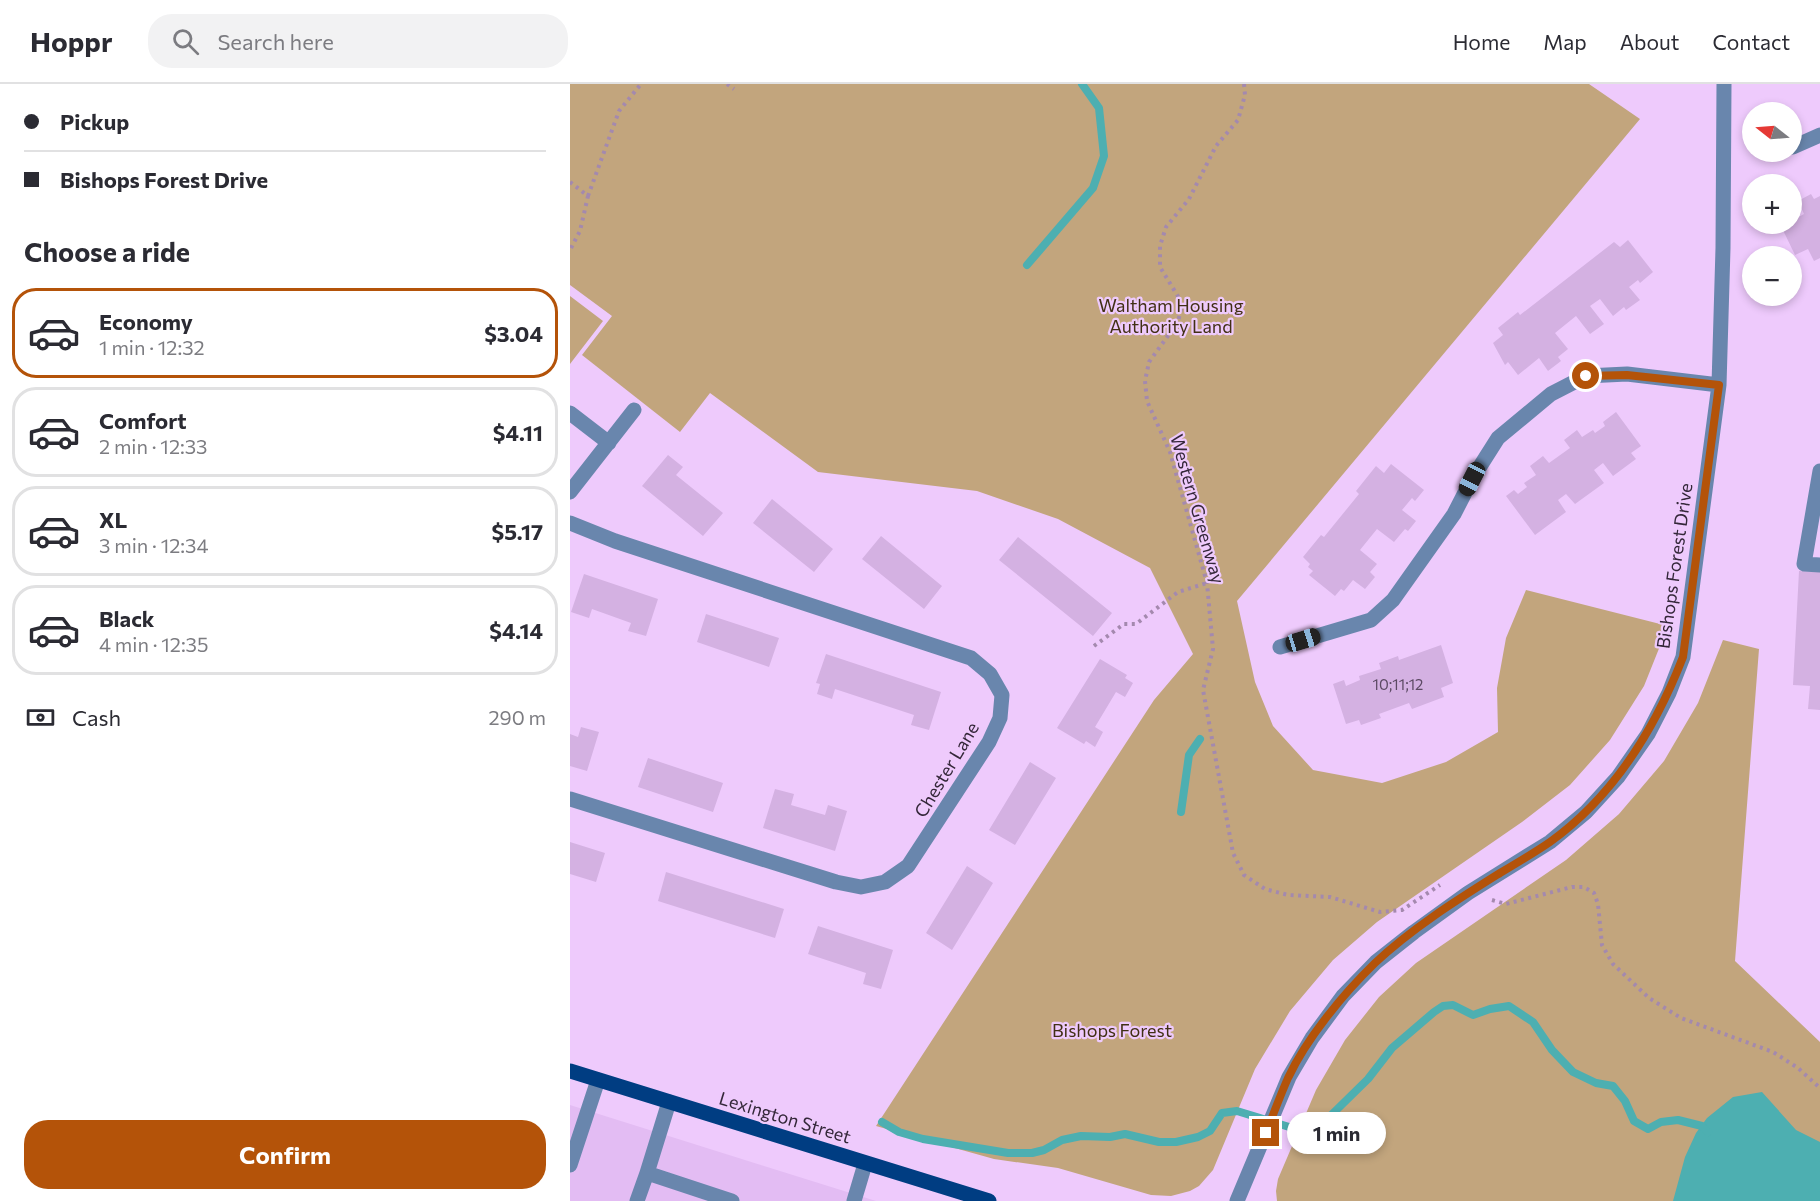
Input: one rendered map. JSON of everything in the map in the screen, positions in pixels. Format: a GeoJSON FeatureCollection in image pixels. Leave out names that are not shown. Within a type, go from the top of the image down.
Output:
{"type":"FeatureCollection","features":[{"type":"Feature","properties":{"kind":"main road","name":"Lexington Street"},"geometry":{"type":"LineString","coordinates":[[570,1071],[989,1201]]}},
{"type":"Feature","properties":{"kind":"street","name":"Bishops Forest Drive"},"geometry":{"type":"LineString","coordinates":[[1237,1201],[1289,1077],[1312,1038],[1343,996],[1376,962],[1414,932],[1468,893],[1550,842],[1586,812],[1618,777],[1648,734],[1669,693],[1683,657],[1719,385],[1724,84]]}},
{"type":"Feature","properties":{"kind":"street"},"geometry":{"type":"LineString","coordinates":[[1802,143],[1820,135]]}},
{"type":"Feature","properties":{"kind":"street"},"geometry":{"type":"LineString","coordinates":[[1280,647],[1371,620],[1393,600],[1454,514],[1472,479],[1498,438],[1551,394],[1586,376],[1627,375],[1719,385]]}},
{"type":"Feature","properties":{"kind":"street"},"geometry":{"type":"LineString","coordinates":[[570,492],[634,410]]}},
{"type":"Feature","properties":{"kind":"street"},"geometry":{"type":"LineString","coordinates":[[570,413],[609,443]]}},
{"type":"Feature","properties":{"kind":"street"},"geometry":{"type":"LineString","coordinates":[[1820,471],[1804,564],[1820,565]]}},
{"type":"Feature","properties":{"kind":"street","name":"Chester Lane"},"geometry":{"type":"LineString","coordinates":[[570,523],[615,541],[971,658],[990,674],[1002,695],[1000,718],[989,742],[908,866],[885,882],[861,887],[836,882],[570,798]]}},
{"type":"Feature","properties":{"kind":"street"},"geometry":{"type":"LineString","coordinates":[[570,1165],[573,1144],[598,1080]]}},
{"type":"Feature","properties":{"kind":"street"},"geometry":{"type":"LineString","coordinates":[[637,1201],[669,1102]]}},
{"type":"Feature","properties":{"kind":"street"},"geometry":{"type":"LineString","coordinates":[[854,1201],[865,1164]]}},
{"type":"Feature","properties":{"kind":"street"},"geometry":{"type":"LineString","coordinates":[[646,1173],[725,1200]]}},
{"type":"Feature","properties":{"kind":"path"},"geometry":{"type":"LineString","coordinates":[[570,250],[580,231],[588,196],[619,111],[641,84]]}},
{"type":"Feature","properties":{"kind":"path"},"geometry":{"type":"LineString","coordinates":[[727,84],[734,89]]}},
{"type":"Feature","properties":{"kind":"path","name":"Western Greenway"},"geometry":{"type":"LineString","coordinates":[[1244,84],[1245,95],[1238,120],[1216,146],[1189,199],[1166,227],[1160,246],[1160,267],[1179,298],[1181,309],[1178,322],[1149,362],[1145,381],[1147,401],[1170,452],[1207,583],[1213,649],[1203,690],[1233,853],[1244,875],[1265,889],[1288,895],[1330,897],[1380,912],[1402,910],[1440,885]]}},
{"type":"Feature","properties":{"kind":"path"},"geometry":{"type":"LineString","coordinates":[[570,182],[588,196]]}},
{"type":"Feature","properties":{"kind":"path"},"geometry":{"type":"LineString","coordinates":[[1094,646],[1124,624],[1136,624],[1179,592],[1207,583]]}},
{"type":"Feature","properties":{"kind":"path"},"geometry":{"type":"LineString","coordinates":[[1485,899],[1506,904],[1572,887],[1584,887],[1594,893],[1598,904],[1602,945],[1613,964],[1648,998],[1681,1018],[1773,1052],[1798,1068],[1820,1088]]}},
{"type":"Feature","properties":{"kind":"shaded area"},"geometry":{"type":"Polygon","coordinates":[[[1762,1092],[1796,1130],[1820,1142],[1820,1201],[1673,1201],[1685,1157],[1696,1133],[1707,1118],[1733,1097],[1762,1092]]]}},
{"type":"Feature","properties":{"kind":"shaded area"},"geometry":{"type":"Polygon","coordinates":[[[570,1105],[764,1166],[876,1201],[570,1201],[570,1105]]]}},
{"type":"Feature","properties":{"kind":"green space","name":"Waltham Housing Authority Land"},"geometry":{"type":"Polygon","coordinates":[[[570,84],[1589,84],[1640,119],[1237,601],[1255,682],[1273,726],[1313,770],[1382,783],[1446,762],[1498,732],[1497,688],[1506,638],[1526,590],[1668,626],[1644,686],[1610,740],[1570,785],[1522,822],[1377,922],[1333,960],[1290,1011],[1255,1069],[1213,1170],[1199,1186],[1171,1196],[1151,1195],[1058,1168],[994,1159],[876,1126],[1154,700],[1193,654],[1150,568],[1058,519],[977,491],[818,472],[710,393],[680,432],[582,355],[612,316],[570,285],[570,84]]]}},
{"type":"Feature","properties":{"kind":"green space"},"geometry":{"type":"Polygon","coordinates":[[[570,296],[603,321],[570,364],[570,296]]]}},
{"type":"Feature","properties":{"kind":"green space"},"geometry":{"type":"Polygon","coordinates":[[[1723,640],[1759,649],[1735,961],[1820,1042],[1820,1201],[1277,1201],[1278,1179],[1316,1090],[1345,1040],[1379,997],[1416,963],[1566,860],[1619,814],[1664,761],[1698,703],[1723,640]]]}},
{"type":"Feature","properties":{"kind":"building"},"geometry":{"type":"Polygon","coordinates":[[[1811,194],[1814,199],[1820,196],[1820,258],[1814,261],[1808,249],[1802,252],[1802,246],[1791,246],[1785,234],[1802,234],[1802,215],[1804,214],[1802,199],[1811,194]]]}},
{"type":"Feature","properties":{"kind":"building"},"geometry":{"type":"Polygon","coordinates":[[[1628,240],[1653,272],[1640,283],[1638,280],[1629,287],[1640,300],[1626,310],[1624,307],[1613,316],[1600,299],[1590,306],[1604,324],[1590,334],[1576,316],[1555,333],[1568,349],[1558,357],[1561,361],[1548,371],[1539,358],[1518,375],[1508,362],[1505,365],[1493,343],[1503,335],[1498,328],[1518,312],[1520,315],[1614,242],[1620,247],[1628,240]]]}},
{"type":"Feature","properties":{"kind":"building"},"geometry":{"type":"Polygon","coordinates":[[[1616,412],[1641,446],[1631,453],[1636,459],[1613,476],[1603,463],[1594,470],[1604,483],[1575,504],[1566,494],[1558,500],[1566,512],[1535,535],[1506,496],[1514,490],[1518,494],[1527,487],[1524,483],[1536,475],[1530,466],[1543,456],[1549,463],[1570,448],[1564,440],[1577,430],[1582,437],[1593,430],[1595,433],[1605,426],[1603,422],[1616,412]]]}},
{"type":"Feature","properties":{"kind":"building"},"geometry":{"type":"Polygon","coordinates":[[[668,455],[683,467],[676,475],[723,513],[703,536],[642,486],[668,455]]]}},
{"type":"Feature","properties":{"kind":"building"},"geometry":{"type":"Polygon","coordinates":[[[1391,464],[1424,490],[1415,501],[1412,498],[1402,510],[1416,521],[1408,531],[1405,529],[1394,542],[1377,529],[1360,550],[1377,564],[1370,572],[1375,577],[1365,589],[1353,580],[1344,591],[1341,589],[1335,596],[1309,575],[1313,571],[1303,557],[1321,535],[1324,537],[1359,494],[1356,491],[1376,466],[1384,473],[1391,464]]]}},
{"type":"Feature","properties":{"kind":"building"},"geometry":{"type":"Polygon","coordinates":[[[772,499],[833,549],[814,572],[753,523],[772,499]]]}},
{"type":"Feature","properties":{"kind":"building"},"geometry":{"type":"Polygon","coordinates":[[[881,536],[942,586],[924,609],[862,559],[881,536]]]}},
{"type":"Feature","properties":{"kind":"building"},"geometry":{"type":"Polygon","coordinates":[[[1018,537],[1112,613],[1093,636],[999,560],[1018,537]]]}},
{"type":"Feature","properties":{"kind":"building"},"geometry":{"type":"Polygon","coordinates":[[[1799,571],[1820,572],[1820,710],[1808,709],[1810,686],[1793,685],[1799,571]]]}},
{"type":"Feature","properties":{"kind":"building"},"geometry":{"type":"Polygon","coordinates":[[[584,574],[658,599],[646,636],[628,631],[631,623],[592,609],[589,618],[571,612],[584,574]]]}},
{"type":"Feature","properties":{"kind":"building"},"geometry":{"type":"Polygon","coordinates":[[[706,614],[779,638],[769,667],[697,642],[706,614]]]}},
{"type":"Feature","properties":{"kind":"building"},"geometry":{"type":"Polygon","coordinates":[[[1441,645],[1453,683],[1441,688],[1444,697],[1412,709],[1409,703],[1379,714],[1381,718],[1361,725],[1359,720],[1346,724],[1333,684],[1344,680],[1346,686],[1360,680],[1359,676],[1381,669],[1379,663],[1398,656],[1399,660],[1441,645]]]}},
{"type":"Feature","properties":{"kind":"building"},"geometry":{"type":"Polygon","coordinates":[[[826,654],[941,692],[929,730],[911,725],[914,715],[835,689],[832,699],[817,694],[820,684],[816,683],[826,654]]]}},
{"type":"Feature","properties":{"kind":"building"},"geometry":{"type":"Polygon","coordinates":[[[1100,659],[1127,675],[1125,678],[1133,683],[1125,697],[1116,692],[1095,727],[1103,732],[1095,747],[1086,741],[1084,744],[1057,728],[1100,659]]]}},
{"type":"Feature","properties":{"kind":"building"},"geometry":{"type":"Polygon","coordinates":[[[581,727],[599,732],[587,771],[570,766],[570,734],[578,737],[581,727]]]}},
{"type":"Feature","properties":{"kind":"building"},"geometry":{"type":"Polygon","coordinates":[[[648,758],[723,783],[713,812],[638,787],[648,758]]]}},
{"type":"Feature","properties":{"kind":"building"},"geometry":{"type":"Polygon","coordinates":[[[1030,762],[1056,778],[1015,845],[989,830],[1030,762]]]}},
{"type":"Feature","properties":{"kind":"building"},"geometry":{"type":"Polygon","coordinates":[[[775,789],[794,794],[791,805],[825,815],[828,805],[847,811],[835,851],[763,828],[775,789]]]}},
{"type":"Feature","properties":{"kind":"building"},"geometry":{"type":"Polygon","coordinates":[[[570,842],[605,853],[596,882],[570,874],[570,842]]]}},
{"type":"Feature","properties":{"kind":"building"},"geometry":{"type":"Polygon","coordinates":[[[967,866],[993,883],[952,950],[926,933],[967,866]]]}},
{"type":"Feature","properties":{"kind":"building"},"geometry":{"type":"Polygon","coordinates":[[[666,872],[784,909],[775,938],[658,901],[666,872]]]}},
{"type":"Feature","properties":{"kind":"building"},"geometry":{"type":"Polygon","coordinates":[[[818,926],[893,950],[881,989],[863,984],[866,973],[808,954],[818,926]]]}},
{"type":"Feature","properties":{"kind":"waterway"},"geometry":{"type":"LineString","coordinates":[[1027,265],[1093,188],[1104,156],[1099,108],[1082,84]]}},
{"type":"Feature","properties":{"kind":"waterway"},"geometry":{"type":"LineString","coordinates":[[1181,812],[1189,755],[1200,739]]}},
{"type":"Feature","properties":{"kind":"waterway"},"geometry":{"type":"LineString","coordinates":[[882,1122],[899,1132],[923,1139],[1008,1153],[1032,1153],[1044,1150],[1062,1140],[1081,1136],[1110,1137],[1125,1134],[1159,1142],[1176,1142],[1198,1137],[1210,1131],[1222,1113],[1237,1111],[1299,1130],[1317,1129],[1368,1079],[1392,1048],[1434,1012],[1443,1006],[1453,1005],[1473,1015],[1509,1006],[1533,1022],[1552,1050],[1573,1072],[1596,1083],[1613,1086],[1625,1101],[1634,1121],[1648,1129],[1661,1122],[1678,1120],[1702,1126],[1708,1132]]}},
{"type":"Feature","properties":{"kind":"route"},"geometry":{"type":"LineString","coordinates":[[1266,1133],[1289,1077],[1312,1038],[1343,996],[1376,962],[1414,932],[1468,893],[1550,842],[1586,812],[1618,777],[1648,734],[1669,693],[1683,657],[1719,385],[1627,375],[1586,376]]}},
{"type":"Feature","properties":{"kind":"park label","name":"Bishops Forest"},"geometry":{"type":"Point","coordinates":[1112,1031]}}]}
